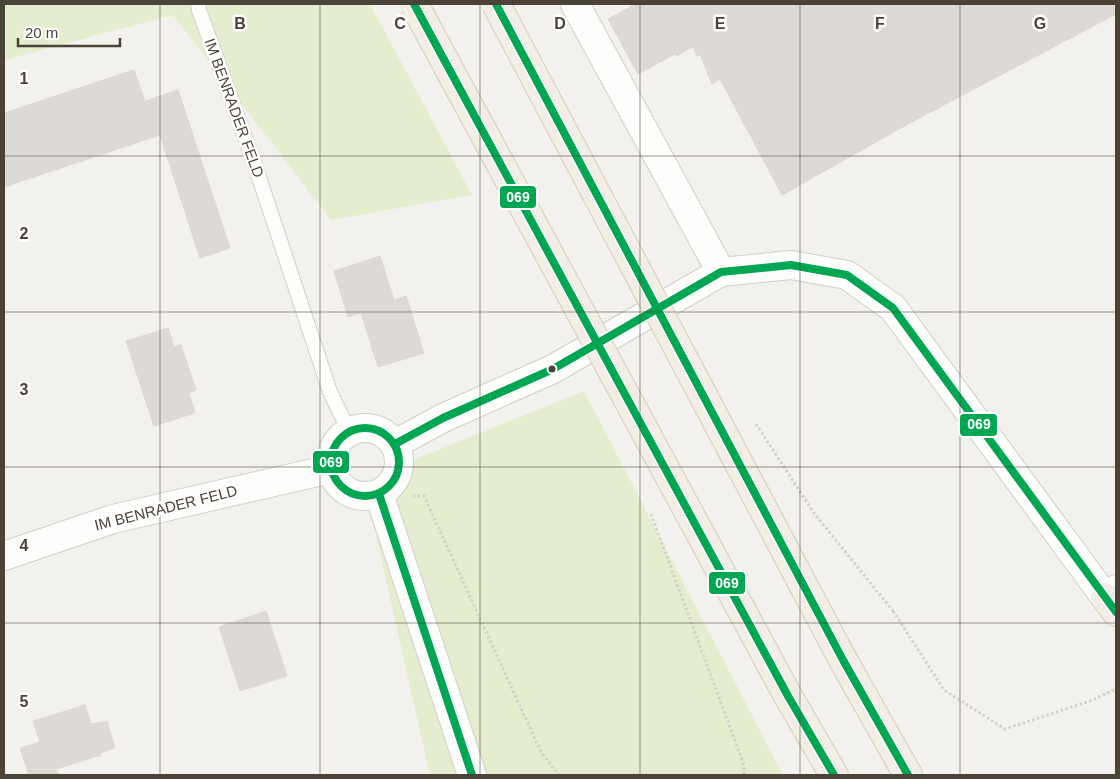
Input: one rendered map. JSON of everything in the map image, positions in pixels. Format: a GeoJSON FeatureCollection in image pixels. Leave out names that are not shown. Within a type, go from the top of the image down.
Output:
{"type":"FeatureCollection","features":[{"type":"Feature","properties":{"kind":"main road"},"geometry":{"type":"LineString","coordinates":[[414,4],[788,696],[834,775]]}},
{"type":"Feature","properties":{"kind":"main road"},"geometry":{"type":"LineString","coordinates":[[496,4],[844,660],[908,775]]}},
{"type":"Feature","properties":{"kind":"street"},"geometry":{"type":"LineString","coordinates":[[576,4],[721,272]]}},
{"type":"Feature","properties":{"kind":"street"},"geometry":{"type":"LineString","coordinates":[[395,444],[443,418],[553,369],[721,272],[791,265],[847,275],[893,308],[1112,600]]}},
{"type":"Feature","properties":{"kind":"street"},"geometry":{"type":"LineString","coordinates":[[364,427],[383,433],[395,444],[399,465],[392,484],[379,494],[359,497],[341,488],[331,469],[331,455],[338,440],[349,431],[364,427]]}},
{"type":"Feature","properties":{"kind":"street","name":"IM BENRADER FELD"},"geometry":{"type":"LineString","coordinates":[[4,556],[113,519],[331,469]]}},
{"type":"Feature","properties":{"kind":"street"},"geometry":{"type":"LineString","coordinates":[[379,494],[472,775]]}},
{"type":"Feature","properties":{"kind":"lane","name":"IM BENRADER FELD"},"geometry":{"type":"LineString","coordinates":[[199,7],[258,174],[330,392],[349,431]]}},
{"type":"Feature","properties":{"kind":"path"},"geometry":{"type":"LineString","coordinates":[[379,494],[424,496],[541,752],[559,775]]}},
{"type":"Feature","properties":{"kind":"path"},"geometry":{"type":"LineString","coordinates":[[650,510],[744,766],[744,775]]}},
{"type":"Feature","properties":{"kind":"path"},"geometry":{"type":"LineString","coordinates":[[893,611],[944,690],[1005,728],[1090,701],[1116,689]]}},
{"type":"Feature","properties":{"kind":"green space"},"geometry":{"type":"Polygon","coordinates":[[[4,4],[370,4],[472,195],[331,220],[173,15],[4,60],[4,4]]]}},
{"type":"Feature","properties":{"kind":"green space"},"geometry":{"type":"Polygon","coordinates":[[[584,391],[783,775],[430,775],[376,536],[411,461],[584,391]]]}},
{"type":"Feature","properties":{"kind":"building"},"geometry":{"type":"Polygon","coordinates":[[[636,4],[1116,4],[1116,14],[908,124],[782,195],[720,79],[712,84],[700,54],[697,56],[693,47],[676,56],[675,54],[638,74],[608,19],[636,4]]]}},
{"type":"Feature","properties":{"kind":"building"},"geometry":{"type":"Polygon","coordinates":[[[134,70],[145,101],[178,90],[230,248],[200,258],[160,135],[4,187],[4,113],[134,70]]]}},
{"type":"Feature","properties":{"kind":"building"},"geometry":{"type":"Polygon","coordinates":[[[380,256],[394,300],[406,296],[424,353],[378,367],[361,313],[348,317],[334,271],[380,256]]]}},
{"type":"Feature","properties":{"kind":"building"},"geometry":{"type":"Polygon","coordinates":[[[168,328],[174,347],[181,345],[196,390],[189,393],[195,413],[154,426],[126,341],[168,328]]]}},
{"type":"Feature","properties":{"kind":"building"},"geometry":{"type":"Polygon","coordinates":[[[266,611],[287,676],[240,691],[219,627],[266,611]]]}},
{"type":"Feature","properties":{"kind":"building"},"geometry":{"type":"Polygon","coordinates":[[[85,705],[91,724],[107,721],[115,748],[100,753],[101,755],[56,769],[59,775],[29,775],[20,748],[40,742],[33,721],[85,705]]]}},
{"type":"Feature","properties":{"kind":"transit line","name":"069"},"geometry":{"type":"LineString","coordinates":[[414,4],[788,696],[834,775]]}},
{"type":"Feature","properties":{"kind":"transit line","name":"069"},"geometry":{"type":"LineString","coordinates":[[496,4],[843,660],[908,775]]}},
{"type":"Feature","properties":{"kind":"transit line","name":"069"},"geometry":{"type":"LineString","coordinates":[[395,444],[443,418],[553,369],[721,272],[791,265],[847,275],[893,308],[1116,612]]}},
{"type":"Feature","properties":{"kind":"transit line","name":"069"},"geometry":{"type":"LineString","coordinates":[[365,428],[378,431],[389,438],[396,449],[399,462],[396,475],[389,486],[378,493],[365,496],[352,493],[341,486],[334,475],[331,462],[334,449],[341,438],[352,431],[365,428]]}},
{"type":"Feature","properties":{"kind":"transit line","name":"069"},"geometry":{"type":"LineString","coordinates":[[379,494],[472,775]]}}]}
